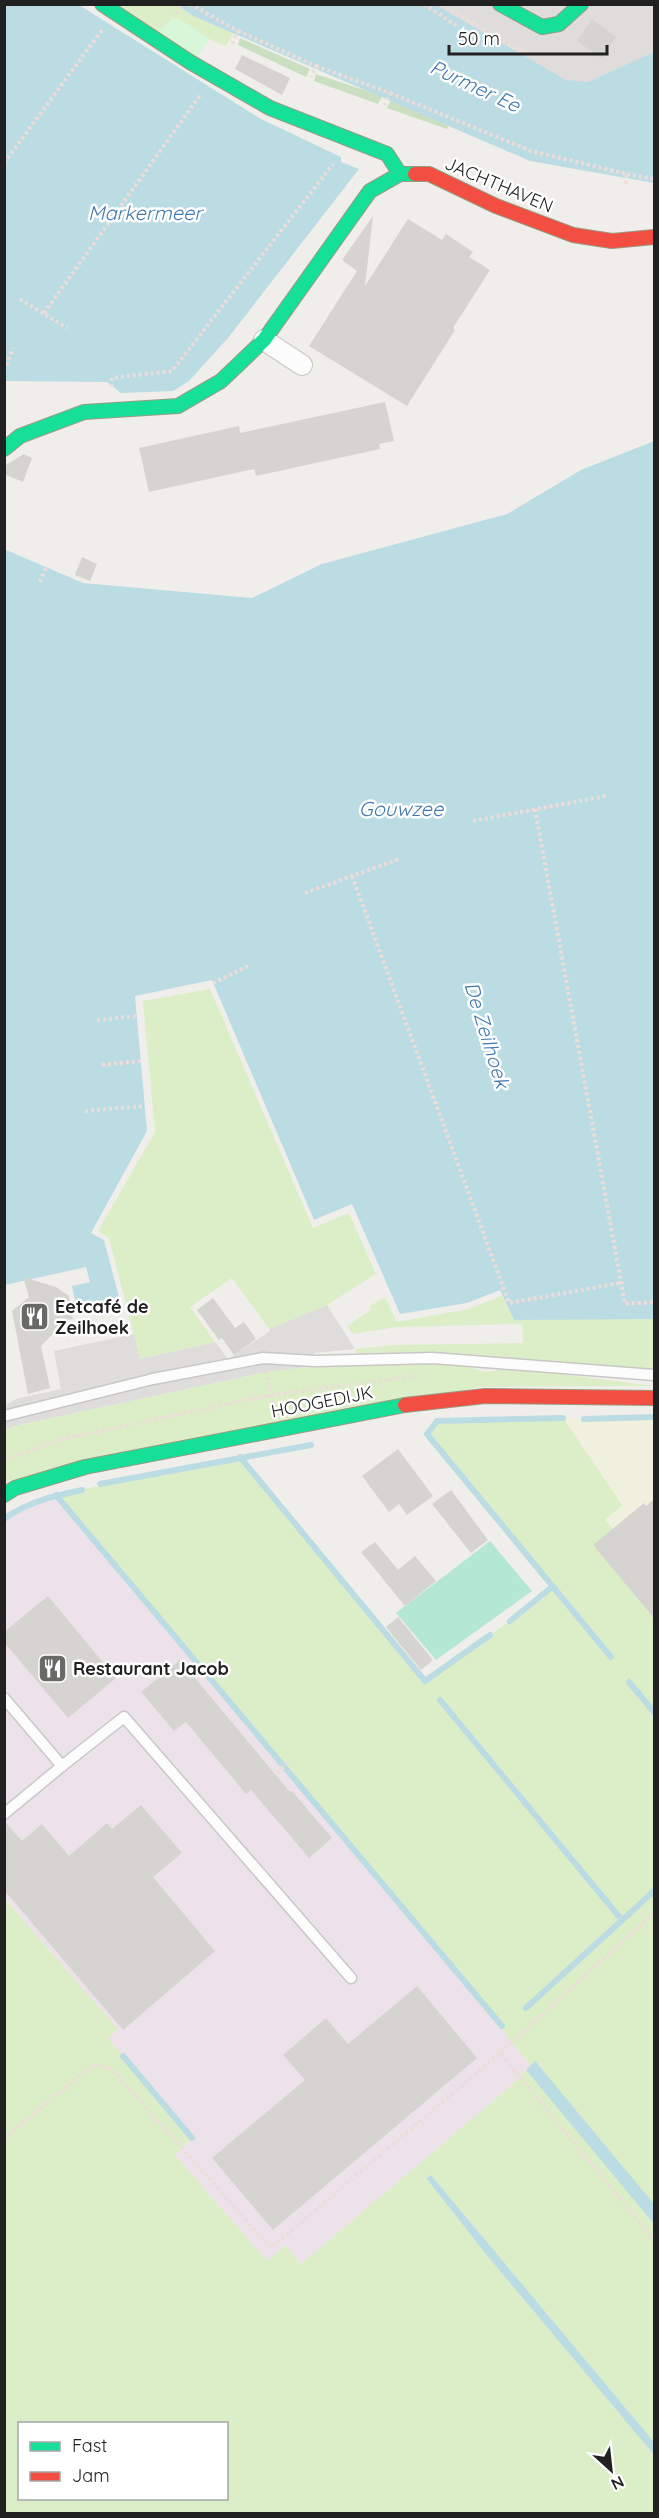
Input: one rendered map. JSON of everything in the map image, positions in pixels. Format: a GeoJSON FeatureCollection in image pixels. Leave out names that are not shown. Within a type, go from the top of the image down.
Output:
{"type":"FeatureCollection","features":[{"type":"Feature","properties":{"kind":"street"},"geometry":{"type":"LineString","coordinates":[[4,449],[20,436],[84,412],[178,406],[221,381],[264,340],[370,191],[400,174],[387,154],[270,108],[190,62],[102,4]]}},
{"type":"Feature","properties":{"kind":"street"},"geometry":{"type":"LineString","coordinates":[[500,4],[527,21],[548,29],[567,21],[582,4]]}},
{"type":"Feature","properties":{"kind":"street","name":"JACHTHAVEN"},"geometry":{"type":"LineString","coordinates":[[400,174],[429,174],[496,206],[573,236],[612,241],[654,237]]}},
{"type":"Feature","properties":{"kind":"street"},"geometry":{"type":"LineString","coordinates":[[264,340],[302,364]]}},
{"type":"Feature","properties":{"kind":"street","name":"HOOGEDIJK"},"geometry":{"type":"LineString","coordinates":[[4,1495],[15,1488],[72,1470],[407,1405],[485,1396],[654,1398]]}},
{"type":"Feature","properties":{"kind":"lane"},"geometry":{"type":"LineString","coordinates":[[4,1416],[142,1382],[263,1358],[315,1361],[433,1358],[654,1375]]}},
{"type":"Feature","properties":{"kind":"lane"},"geometry":{"type":"LineString","coordinates":[[4,1698],[62,1766]]}},
{"type":"Feature","properties":{"kind":"lane"},"geometry":{"type":"LineString","coordinates":[[4,1814],[124,1717],[351,1978]]}},
{"type":"Feature","properties":{"kind":"path"},"geometry":{"type":"LineString","coordinates":[[175,13],[182,4]]}},
{"type":"Feature","properties":{"kind":"path"},"geometry":{"type":"LineString","coordinates":[[190,4],[238,31],[316,66],[390,93],[531,151],[654,179]]}},
{"type":"Feature","properties":{"kind":"path"},"geometry":{"type":"LineString","coordinates":[[424,4],[457,26]]}},
{"type":"Feature","properties":{"kind":"path"},"geometry":{"type":"LineString","coordinates":[[441,4],[524,53],[525,50]]}},
{"type":"Feature","properties":{"kind":"path"},"geometry":{"type":"LineString","coordinates":[[4,163],[104,28]]}},
{"type":"Feature","properties":{"kind":"path"},"geometry":{"type":"LineString","coordinates":[[232,44],[238,31]]}},
{"type":"Feature","properties":{"kind":"path"},"geometry":{"type":"LineString","coordinates":[[311,77],[316,66]]}},
{"type":"Feature","properties":{"kind":"path"},"geometry":{"type":"LineString","coordinates":[[44,313],[203,92]]}},
{"type":"Feature","properties":{"kind":"path"},"geometry":{"type":"LineString","coordinates":[[385,105],[390,93]]}},
{"type":"Feature","properties":{"kind":"path"},"geometry":{"type":"LineString","coordinates":[[111,397],[111,378],[172,371],[333,164]]}},
{"type":"Feature","properties":{"kind":"path"},"geometry":{"type":"LineString","coordinates":[[625,187],[627,174]]}},
{"type":"Feature","properties":{"kind":"path"},"geometry":{"type":"LineString","coordinates":[[20,299],[67,328]]}},
{"type":"Feature","properties":{"kind":"path"},"geometry":{"type":"LineString","coordinates":[[4,371],[13,348]]}},
{"type":"Feature","properties":{"kind":"path"},"geometry":{"type":"LineString","coordinates":[[40,582],[47,565]]}},
{"type":"Feature","properties":{"kind":"path"},"geometry":{"type":"LineString","coordinates":[[473,821],[606,796]]}},
{"type":"Feature","properties":{"kind":"path"},"geometry":{"type":"LineString","coordinates":[[535,809],[625,1304],[654,1302]]}},
{"type":"Feature","properties":{"kind":"path"},"geometry":{"type":"LineString","coordinates":[[305,894],[399,859]]}},
{"type":"Feature","properties":{"kind":"path"},"geometry":{"type":"LineString","coordinates":[[352,876],[509,1303],[620,1283]]}},
{"type":"Feature","properties":{"kind":"path"},"geometry":{"type":"LineString","coordinates":[[213,983],[248,966]]}},
{"type":"Feature","properties":{"kind":"path"},"geometry":{"type":"LineString","coordinates":[[97,1020],[137,1016]]}},
{"type":"Feature","properties":{"kind":"path"},"geometry":{"type":"LineString","coordinates":[[102,1065],[141,1061]]}},
{"type":"Feature","properties":{"kind":"path"},"geometry":{"type":"LineString","coordinates":[[85,1111],[145,1106]]}},
{"type":"Feature","properties":{"kind":"path"},"geometry":{"type":"LineString","coordinates":[[266,1372],[276,1429]]}},
{"type":"Feature","properties":{"kind":"path"},"geometry":{"type":"LineString","coordinates":[[4,1460],[63,1439],[270,1395],[420,1376]]}},
{"type":"Feature","properties":{"kind":"path"},"geometry":{"type":"LineString","coordinates":[[277,1773],[290,1761]]}},
{"type":"Feature","properties":{"kind":"path"},"geometry":{"type":"LineString","coordinates":[[4,2139],[94,2064],[112,2068],[271,2248],[500,2053],[654,1913]]}},
{"type":"Feature","properties":{"kind":"path"},"geometry":{"type":"LineString","coordinates":[[500,2053],[654,2240]]}},
{"type":"Feature","properties":{"kind":"shaded area"},"geometry":{"type":"Polygon","coordinates":[[[427,5],[654,5],[654,102],[581,92],[427,5]]]}},
{"type":"Feature","properties":{"kind":"shaded area"},"geometry":{"type":"Polygon","coordinates":[[[327,1305],[355,1349],[314,1353],[316,1366],[266,1372],[5,1430],[5,1405],[16,1399],[61,1389],[54,1351],[134,1334],[140,1359],[215,1342],[228,1359],[270,1331],[269,1329],[327,1305]]]}},
{"type":"Feature","properties":{"kind":"shaded area"},"geometry":{"type":"Polygon","coordinates":[[[56,1495],[502,2026],[507,2037],[530,2065],[513,2084],[301,2264],[267,2261],[175,2155],[192,2138],[107,2038],[117,2029],[5,1898],[5,1519],[18,1509],[56,1495]]]}},
{"type":"Feature","properties":{"kind":"green space"},"geometry":{"type":"Polygon","coordinates":[[[108,5],[177,5],[193,16],[234,33],[226,46],[209,39],[188,24],[157,34],[108,5]]]}},
{"type":"Feature","properties":{"kind":"green space"},"geometry":{"type":"Polygon","coordinates":[[[173,17],[188,24],[209,39],[196,59],[157,34],[173,17]]]}},
{"type":"Feature","properties":{"kind":"green space"},"geometry":{"type":"Polygon","coordinates":[[[240,38],[310,69],[306,77],[238,45],[240,38]]]}},
{"type":"Feature","properties":{"kind":"green space"},"geometry":{"type":"Polygon","coordinates":[[[316,74],[382,96],[378,104],[314,81],[316,74]]]}},
{"type":"Feature","properties":{"kind":"green space"},"geometry":{"type":"Polygon","coordinates":[[[391,100],[449,125],[447,129],[387,108],[391,100]]]}},
{"type":"Feature","properties":{"kind":"green space"},"geometry":{"type":"Polygon","coordinates":[[[210,989],[313,1228],[349,1213],[376,1274],[327,1305],[269,1329],[232,1278],[190,1307],[215,1342],[140,1359],[109,1238],[98,1231],[155,1132],[143,1001],[210,989]]]}},
{"type":"Feature","properties":{"kind":"green space"},"geometry":{"type":"Polygon","coordinates":[[[502,1296],[514,1320],[654,1317],[654,1371],[433,1352],[357,1354],[355,1349],[396,1345],[523,1343],[522,1324],[397,1327],[353,1334],[347,1326],[371,1310],[370,1306],[385,1297],[397,1322],[468,1309],[502,1296]]]}},
{"type":"Feature","properties":{"kind":"green space"},"geometry":{"type":"Polygon","coordinates":[[[458,1363],[483,1372],[506,1367],[654,1386],[480,1387],[5,1482],[5,1430],[15,1426],[266,1372],[316,1366],[458,1363]]]}},
{"type":"Feature","properties":{"kind":"green space"},"geometry":{"type":"Polygon","coordinates":[[[654,1417],[654,1575],[605,1520],[621,1505],[563,1418],[654,1417]]]}},
{"type":"Feature","properties":{"kind":"green space"},"geometry":{"type":"Polygon","coordinates":[[[563,1418],[622,1505],[605,1520],[654,1575],[654,2215],[507,2037],[502,2026],[56,1495],[240,1457],[425,1681],[510,1621],[552,1587],[427,1434],[437,1421],[563,1418]]]}},
{"type":"Feature","properties":{"kind":"green space"},"geometry":{"type":"Polygon","coordinates":[[[490,1541],[532,1591],[436,1660],[396,1613],[490,1541]]]}},
{"type":"Feature","properties":{"kind":"green space"},"geometry":{"type":"Polygon","coordinates":[[[4,1898],[118,2029],[108,2038],[192,2138],[175,2155],[267,2261],[285,2245],[301,2264],[513,2084],[526,2070],[654,2220],[654,2442],[431,2175],[426,2178],[485,2253],[654,2455],[654,2513],[5,2513],[4,1898]]]}},
{"type":"Feature","properties":{"kind":"water","name":"Markermeer"},"geometry":{"type":"Polygon","coordinates":[[[5,5],[79,5],[259,118],[341,157],[341,162],[359,169],[228,338],[189,381],[173,391],[121,393],[107,382],[5,381],[5,5]]]}},
{"type":"Feature","properties":{"kind":"water","name":"Purmer Ee"},"geometry":{"type":"Polygon","coordinates":[[[177,5],[436,5],[566,80],[588,82],[654,52],[654,183],[530,161],[193,16],[177,5]]]}},
{"type":"Feature","properties":{"kind":"water","name":"Gouwzee"},"geometry":{"type":"Polygon","coordinates":[[[654,441],[654,1319],[514,1320],[500,1290],[467,1303],[400,1314],[352,1204],[314,1220],[212,980],[135,996],[147,1131],[91,1233],[104,1240],[121,1305],[78,1315],[72,1286],[90,1282],[86,1267],[5,1285],[4,549],[83,583],[252,598],[322,564],[507,514],[581,470],[654,441]]]}},
{"type":"Feature","properties":{"kind":"water"},"geometry":{"type":"Polygon","coordinates":[[[535,2061],[654,2204],[654,2224],[526,2070],[535,2061]]]}},
{"type":"Feature","properties":{"kind":"water"},"geometry":{"type":"Polygon","coordinates":[[[431,2175],[654,2442],[654,2455],[485,2253],[426,2178],[431,2175]]]}},
{"type":"Feature","properties":{"kind":"building"},"geometry":{"type":"Polygon","coordinates":[[[592,19],[616,37],[601,58],[577,41],[592,19]]]}},
{"type":"Feature","properties":{"kind":"building"},"geometry":{"type":"Polygon","coordinates":[[[242,55],[290,78],[282,95],[235,69],[242,55]]]}},
{"type":"Feature","properties":{"kind":"building"},"geometry":{"type":"Polygon","coordinates":[[[373,216],[365,286],[408,219],[442,240],[446,234],[473,252],[469,257],[490,270],[407,406],[309,346],[357,271],[342,260],[373,216]]]}},
{"type":"Feature","properties":{"kind":"building"},"geometry":{"type":"Polygon","coordinates":[[[385,402],[394,441],[379,444],[380,449],[256,476],[254,469],[149,492],[139,448],[239,426],[240,433],[385,402]]]}},
{"type":"Feature","properties":{"kind":"building"},"geometry":{"type":"Polygon","coordinates":[[[24,454],[32,458],[23,482],[4,474],[6,465],[24,454]]]}},
{"type":"Feature","properties":{"kind":"building"},"geometry":{"type":"Polygon","coordinates":[[[82,557],[97,564],[90,581],[75,575],[82,557]]]}},
{"type":"Feature","properties":{"kind":"building"},"geometry":{"type":"Polygon","coordinates":[[[23,1277],[56,1287],[69,1296],[73,1319],[67,1320],[41,1346],[50,1388],[28,1394],[12,1311],[29,1297],[23,1277]]]}},
{"type":"Feature","properties":{"kind":"building"},"geometry":{"type":"Polygon","coordinates":[[[213,1298],[235,1328],[244,1322],[256,1339],[234,1355],[222,1338],[219,1340],[197,1310],[213,1298]]]}},
{"type":"Feature","properties":{"kind":"building"},"geometry":{"type":"Polygon","coordinates":[[[398,1449],[433,1496],[407,1515],[399,1504],[389,1512],[362,1476],[398,1449]]]}},
{"type":"Feature","properties":{"kind":"building"},"geometry":{"type":"Polygon","coordinates":[[[451,1490],[488,1540],[471,1553],[432,1504],[451,1490]]]}},
{"type":"Feature","properties":{"kind":"building"},"geometry":{"type":"Polygon","coordinates":[[[654,1499],[654,1618],[593,1545],[644,1503],[646,1506],[654,1499]]]}},
{"type":"Feature","properties":{"kind":"building"},"geometry":{"type":"Polygon","coordinates":[[[375,1542],[398,1570],[415,1556],[436,1581],[405,1606],[361,1552],[375,1542]]]}},
{"type":"Feature","properties":{"kind":"building"},"geometry":{"type":"Polygon","coordinates":[[[48,1596],[116,1678],[68,1718],[4,1642],[4,1632],[48,1596]]]}},
{"type":"Feature","properties":{"kind":"building"},"geometry":{"type":"Polygon","coordinates":[[[398,1617],[433,1660],[421,1670],[386,1627],[398,1617]]]}},
{"type":"Feature","properties":{"kind":"building"},"geometry":{"type":"Polygon","coordinates":[[[180,1660],[290,1792],[292,1791],[332,1838],[309,1858],[251,1790],[246,1794],[186,1722],[174,1731],[141,1692],[180,1660]]]}},
{"type":"Feature","properties":{"kind":"building"},"geometry":{"type":"Polygon","coordinates":[[[141,1805],[182,1853],[153,1877],[215,1951],[123,2030],[4,1890],[4,1821],[22,1841],[42,1824],[69,1856],[107,1823],[112,1829],[141,1805]]]}},
{"type":"Feature","properties":{"kind":"building"},"geometry":{"type":"Polygon","coordinates":[[[417,1986],[477,2058],[273,2230],[212,2158],[305,2080],[283,2055],[326,2018],[348,2044],[417,1986]]]}},
{"type":"Feature","properties":{"kind":"waterway"},"geometry":{"type":"LineString","coordinates":[[584,1419],[654,1417]]}},
{"type":"Feature","properties":{"kind":"waterway"},"geometry":{"type":"LineString","coordinates":[[563,1418],[437,1421],[427,1434],[611,1657]]}},
{"type":"Feature","properties":{"kind":"waterway"},"geometry":{"type":"LineString","coordinates":[[100,1484],[311,1445]]}},
{"type":"Feature","properties":{"kind":"waterway"},"geometry":{"type":"LineString","coordinates":[[240,1457],[425,1681],[490,1635]]}},
{"type":"Feature","properties":{"kind":"waterway"},"geometry":{"type":"LineString","coordinates":[[4,1519],[31,1504],[82,1490]]}},
{"type":"Feature","properties":{"kind":"waterway"},"geometry":{"type":"LineString","coordinates":[[56,1495],[502,2026]]}},
{"type":"Feature","properties":{"kind":"waterway"},"geometry":{"type":"LineString","coordinates":[[510,1621],[552,1587]]}},
{"type":"Feature","properties":{"kind":"waterway"},"geometry":{"type":"LineString","coordinates":[[629,1682],[654,1712]]}},
{"type":"Feature","properties":{"kind":"waterway"},"geometry":{"type":"LineString","coordinates":[[440,1700],[622,1920]]}},
{"type":"Feature","properties":{"kind":"waterway"},"geometry":{"type":"LineString","coordinates":[[526,2008],[654,1891]]}},
{"type":"Feature","properties":{"kind":"waterway"},"geometry":{"type":"LineString","coordinates":[[123,2056],[192,2138]]}},
{"type":"Feature","properties":{"kind":"traffic: fast"},"geometry":{"type":"LineString","coordinates":[[102,4],[190,62],[270,108],[387,154],[400,174]]}},
{"type":"Feature","properties":{"kind":"traffic: fast"},"geometry":{"type":"LineString","coordinates":[[500,4],[542,27],[559,24],[581,4]]}},
{"type":"Feature","properties":{"kind":"traffic: fast"},"geometry":{"type":"LineString","coordinates":[[4,449],[20,436],[84,412],[178,406],[221,381],[264,340],[370,191],[400,174],[415,174]]}},
{"type":"Feature","properties":{"kind":"traffic: fast"},"geometry":{"type":"LineString","coordinates":[[4,1495],[15,1488],[85,1467],[405,1405]]}},
{"type":"Feature","properties":{"kind":"traffic: jam"},"geometry":{"type":"LineString","coordinates":[[415,174],[429,174],[496,206],[573,235],[612,241],[654,237]]}},
{"type":"Feature","properties":{"kind":"traffic: jam"},"geometry":{"type":"LineString","coordinates":[[405,1405],[485,1396],[654,1398]]}},
{"type":"Feature","properties":{"kind":"place","name":"Eetcafé de Zeilhoek"},"geometry":{"type":"Point","coordinates":[34,1317]}},
{"type":"Feature","properties":{"kind":"place","name":"Restaurant Jacob"},"geometry":{"type":"Point","coordinates":[52,1669]}},
{"type":"Feature","properties":{"kind":"water label","name":"De Zeilhoek"},"geometry":{"type":"Point","coordinates":[487,1035]}}]}
